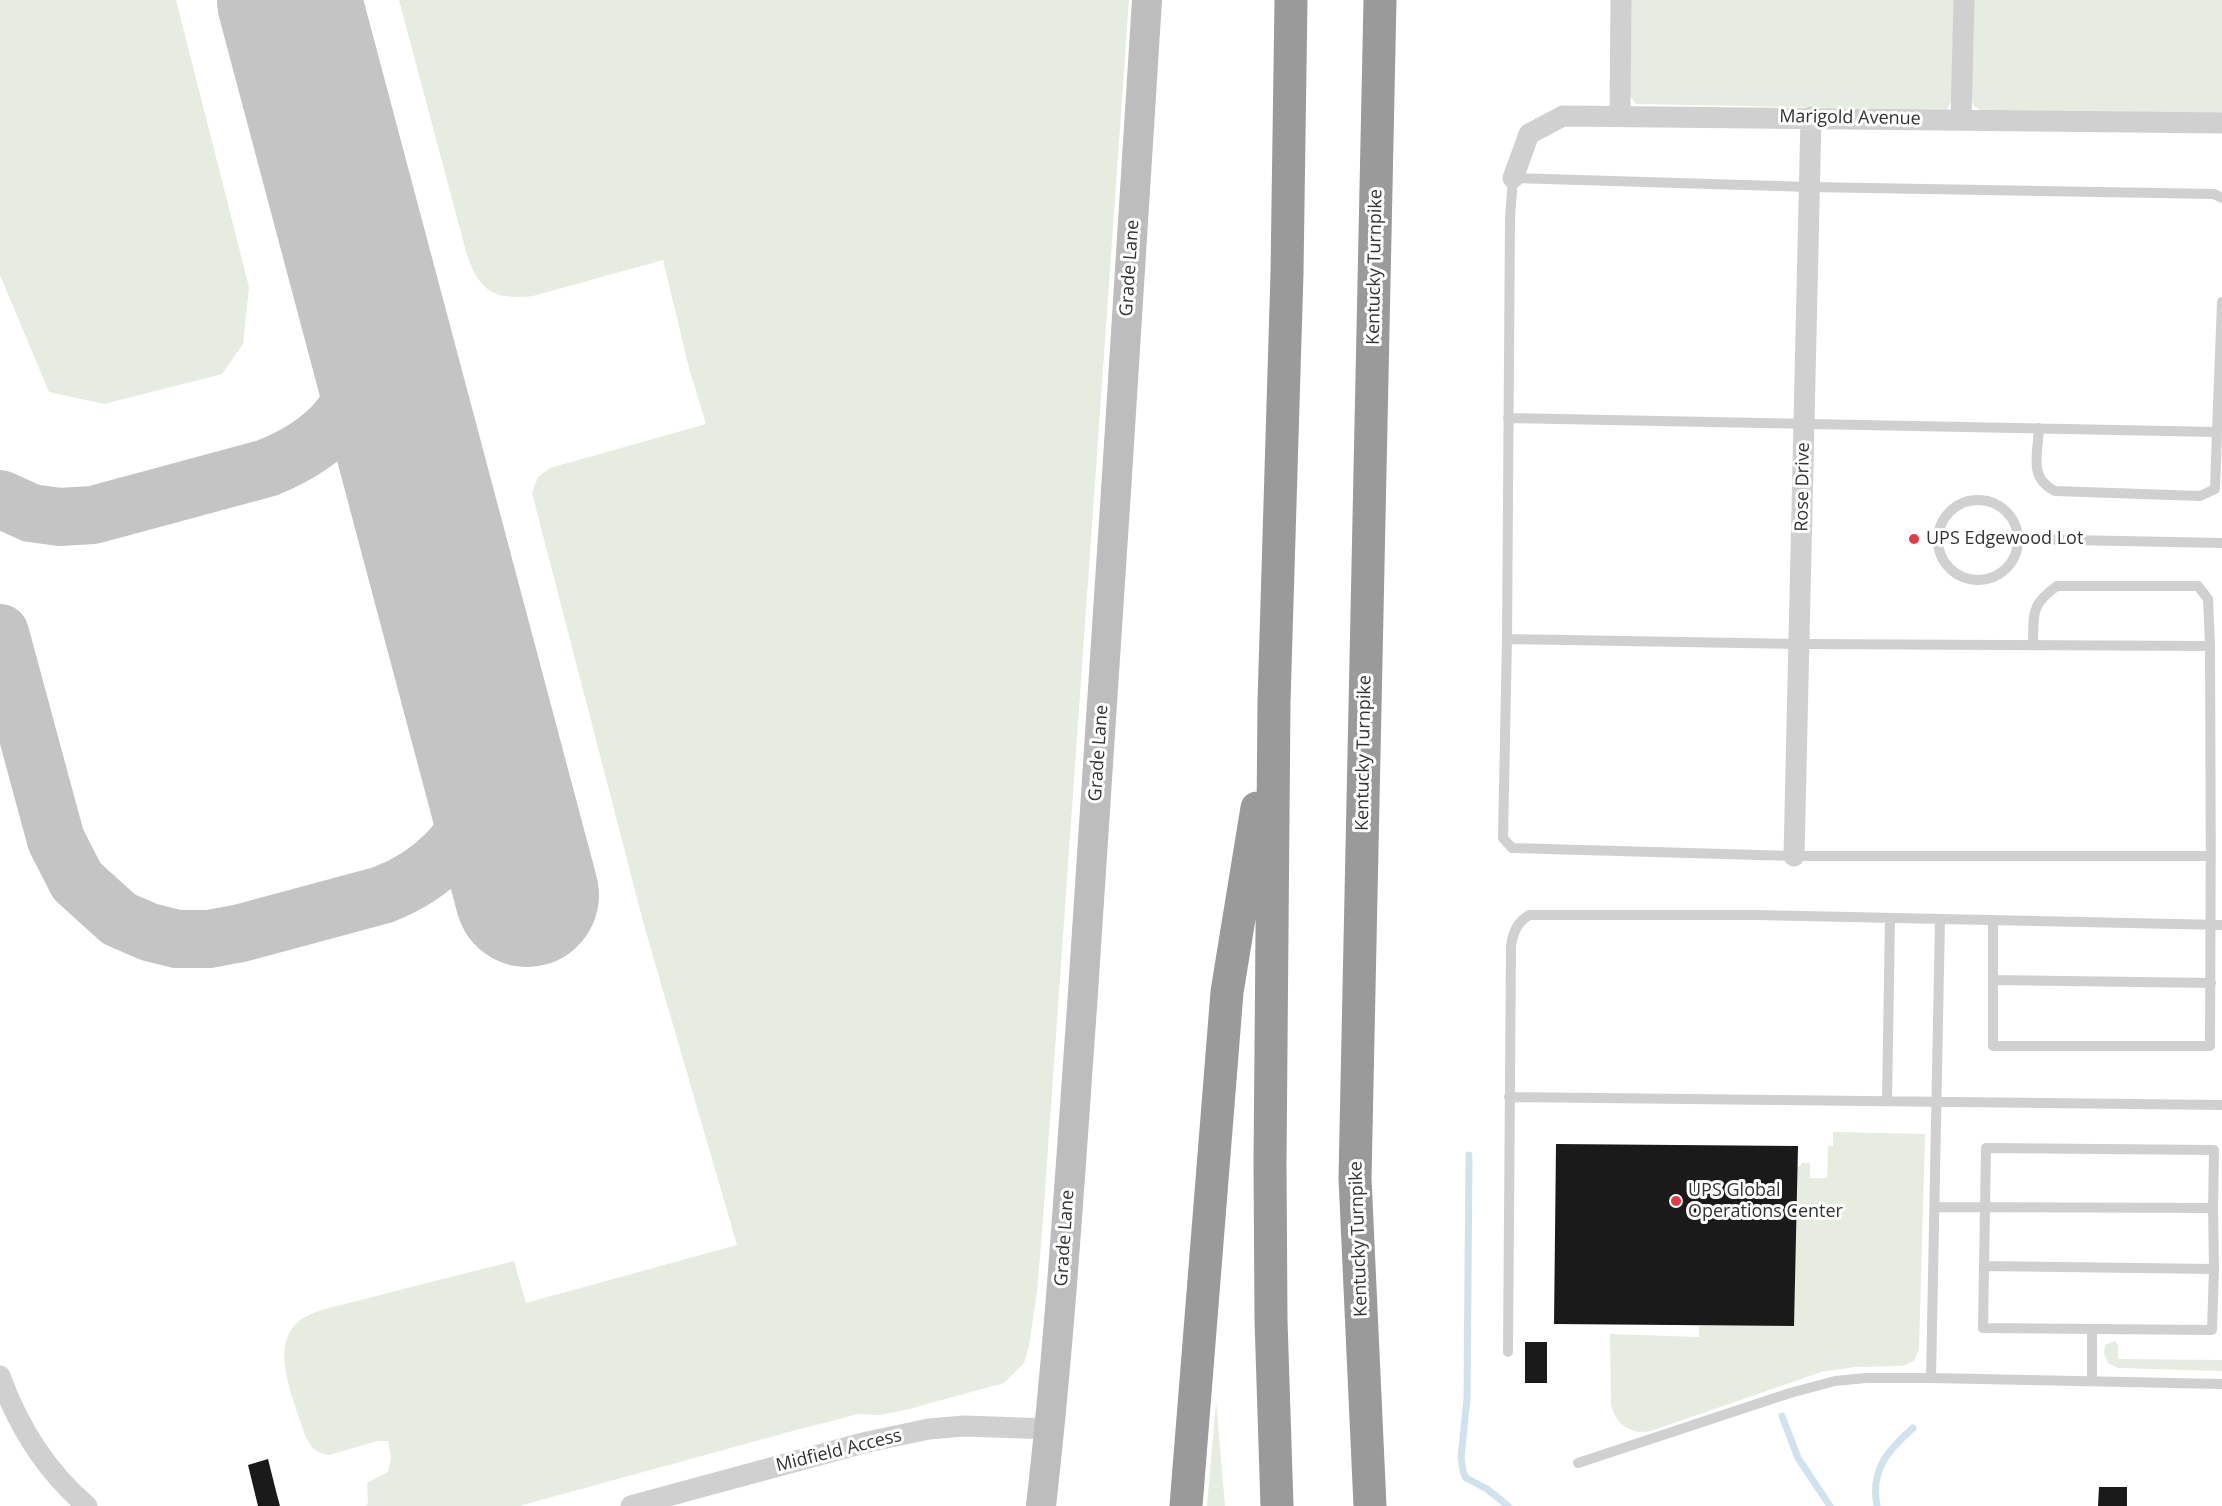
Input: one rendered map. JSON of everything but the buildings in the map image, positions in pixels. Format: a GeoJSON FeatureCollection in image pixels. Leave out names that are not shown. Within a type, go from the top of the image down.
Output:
{"type":"FeatureCollection","features":[{"type":"Feature","properties":{"kind":"highway"},"geometry":{"type":"LineString","coordinates":[[1277,1506],[1271,1320],[1270,1174],[1274,702],[1287,273],[1291,0]]}},
{"type":"Feature","properties":{"kind":"highway","name":"Kentucky Turnpike"},"geometry":{"type":"LineString","coordinates":[[1370,1506],[1355,1178],[1380,0]]}},
{"type":"Feature","properties":{"kind":"highway"},"geometry":{"type":"LineString","coordinates":[[1186,1506],[1227,992],[1274,702]]}},
{"type":"Feature","properties":{"kind":"main road","name":"Grade Lane"},"geometry":{"type":"LineString","coordinates":[[1041,1506],[1051,1429],[1091,882],[1147,0]]}},
{"type":"Feature","properties":{"kind":"street"},"geometry":{"type":"LineString","coordinates":[[1620,115],[1621,0]]}},
{"type":"Feature","properties":{"kind":"street"},"geometry":{"type":"LineString","coordinates":[[1961,119],[1964,0]]}},
{"type":"Feature","properties":{"kind":"street","name":"Marigold Avenue"},"geometry":{"type":"LineString","coordinates":[[1513,178],[1529,134],[1563,116],[2222,123]]}},
{"type":"Feature","properties":{"kind":"street","name":"Rose Drive"},"geometry":{"type":"LineString","coordinates":[[1794,856],[1811,117]]}},
{"type":"Feature","properties":{"kind":"street"},"geometry":{"type":"LineString","coordinates":[[0,1376],[25,1431],[46,1463],[64,1486],[87,1506]]}},
{"type":"Feature","properties":{"kind":"street","name":"Midfield Access"},"geometry":{"type":"LineString","coordinates":[[632,1506],[867,1442],[929,1429],[964,1426],[1051,1429]]}},
{"type":"Feature","properties":{"kind":"lane"},"geometry":{"type":"LineString","coordinates":[[2211,856],[1794,856],[1512,848],[1503,838],[1510,218],[1513,178],[1810,187],[2214,194],[2222,198]]}},
{"type":"Feature","properties":{"kind":"lane"},"geometry":{"type":"LineString","coordinates":[[2039,428],[2036,473],[2044,486],[2055,491],[2200,496],[2215,489],[2222,302]]}},
{"type":"Feature","properties":{"kind":"lane"},"geometry":{"type":"LineString","coordinates":[[1508,418],[2217,432]]}},
{"type":"Feature","properties":{"kind":"lane"},"geometry":{"type":"LineString","coordinates":[[1976,499],[1989,500],[2001,506],[2014,520],[2019,539],[2017,553],[2010,565],[2000,574],[1987,579],[1973,580],[1960,576],[1949,568],[1941,557],[1937,544],[1941,524],[1952,508],[1976,499]]}},
{"type":"Feature","properties":{"kind":"lane"},"geometry":{"type":"LineString","coordinates":[[2019,539],[2222,543]]}},
{"type":"Feature","properties":{"kind":"lane"},"geometry":{"type":"LineString","coordinates":[[1993,920],[1993,1046],[2210,1046],[2211,983],[2216,925],[2211,856],[2208,598],[2198,586],[2057,586],[2044,594],[2035,607],[2033,644]]}},
{"type":"Feature","properties":{"kind":"lane"},"geometry":{"type":"LineString","coordinates":[[1507,639],[1799,644],[2210,646]]}},
{"type":"Feature","properties":{"kind":"lane"},"geometry":{"type":"LineString","coordinates":[[1508,1352],[1510,946],[1513,933],[1520,921],[1529,915],[1756,915],[2216,925]]}},
{"type":"Feature","properties":{"kind":"lane"},"geometry":{"type":"LineString","coordinates":[[1887,1101],[1890,918]]}},
{"type":"Feature","properties":{"kind":"lane"},"geometry":{"type":"LineString","coordinates":[[1931,1378],[1940,919]]}},
{"type":"Feature","properties":{"kind":"lane"},"geometry":{"type":"LineString","coordinates":[[1993,980],[2211,983]]}},
{"type":"Feature","properties":{"kind":"lane"},"geometry":{"type":"LineString","coordinates":[[1509,1097],[2222,1104]]}},
{"type":"Feature","properties":{"kind":"lane"},"geometry":{"type":"LineString","coordinates":[[1986,1148],[2214,1150],[2213,1208],[2212,1330],[1983,1328],[1986,1148]]}},
{"type":"Feature","properties":{"kind":"lane"},"geometry":{"type":"LineString","coordinates":[[1936,1207],[2213,1208]]}},
{"type":"Feature","properties":{"kind":"lane"},"geometry":{"type":"LineString","coordinates":[[1984,1266],[2214,1269]]}},
{"type":"Feature","properties":{"kind":"lane"},"geometry":{"type":"LineString","coordinates":[[2092,1329],[2092,1381]]}},
{"type":"Feature","properties":{"kind":"lane"},"geometry":{"type":"LineString","coordinates":[[1578,1463],[1835,1381],[1866,1378],[1931,1378],[2222,1384]]}},
{"type":"Feature","properties":{"kind":"shaded area"},"geometry":{"type":"Polygon","coordinates":[[[0,0],[176,0],[249,287],[243,344],[222,374],[104,404],[49,392],[0,275],[0,0]]]}},
{"type":"Feature","properties":{"kind":"shaded area"},"geometry":{"type":"Polygon","coordinates":[[[399,0],[1129,0],[1043,1219],[1037,1292],[1029,1346],[1024,1363],[1004,1383],[905,1410],[880,1415],[858,1414],[519,1506],[365,1506],[368,1504],[367,1483],[388,1472],[391,1457],[388,1441],[377,1441],[329,1455],[314,1449],[306,1437],[292,1396],[284,1360],[285,1348],[287,1337],[293,1327],[303,1318],[316,1312],[514,1261],[526,1303],[737,1245],[644,925],[532,493],[538,477],[550,468],[706,424],[689,368],[663,260],[533,296],[518,297],[496,294],[480,282],[465,248],[399,0]]]}},
{"type":"Feature","properties":{"kind":"shaded area"},"geometry":{"type":"Polygon","coordinates":[[[1627,0],[1954,0],[1952,99],[1947,110],[1636,104],[1628,93],[1627,0]]]}},
{"type":"Feature","properties":{"kind":"shaded area"},"geometry":{"type":"Polygon","coordinates":[[[1970,0],[2222,0],[2222,114],[1981,111],[1974,106],[1970,98],[1970,0]]]}},
{"type":"Feature","properties":{"kind":"shaded area"},"geometry":{"type":"Polygon","coordinates":[[[1833,1132],[1925,1134],[1919,1349],[1914,1361],[1902,1366],[1855,1367],[1821,1372],[1651,1431],[1637,1431],[1625,1427],[1613,1412],[1611,1405],[1610,1334],[1699,1337],[1699,1326],[1794,1326],[1797,1166],[1801,1166],[1801,1163],[1810,1163],[1810,1178],[1827,1178],[1828,1146],[1833,1146],[1833,1132]]]}},
{"type":"Feature","properties":{"kind":"shaded area"},"geometry":{"type":"Polygon","coordinates":[[[2115,1341],[2118,1345],[2118,1359],[2222,1360],[2222,1371],[2118,1368],[2108,1363],[2104,1354],[2105,1345],[2115,1341]]]}},
{"type":"Feature","properties":{"kind":"shaded area"},"geometry":{"type":"Polygon","coordinates":[[[1216,1400],[1225,1506],[1207,1506],[1216,1400]]]}},
{"type":"Feature","properties":{"kind":"waterway"},"geometry":{"type":"LineString","coordinates":[[1469,1155],[1467,1399],[1461,1457],[1466,1478],[1487,1489],[1508,1506]]}},
{"type":"Feature","properties":{"kind":"waterway"},"geometry":{"type":"LineString","coordinates":[[1782,1416],[1798,1458],[1830,1506]]}},
{"type":"Feature","properties":{"kind":"waterway"},"geometry":{"type":"LineString","coordinates":[[1877,1506],[1876,1482],[1883,1462],[1896,1444],[1913,1428]]}},
{"type":"Feature","properties":{"kind":"taxiway"},"geometry":{"type":"LineString","coordinates":[[0,499],[31,513],[60,517],[93,515],[267,468],[308,447],[339,419],[351,402],[359,383],[365,361],[368,330],[365,282]]}},
{"type":"Feature","properties":{"kind":"taxiway"},"geometry":{"type":"LineString","coordinates":[[0,633],[56,840],[77,881],[119,919],[149,932],[177,939],[209,939],[241,933],[382,895],[417,878],[447,854],[469,823],[477,805],[483,778],[483,725]]}},
{"type":"Feature","properties":{"kind":"runway"},"geometry":{"type":"LineString","coordinates":[[289,0],[527,895]]}},
{"type":"Feature","properties":{"kind":"place","name":"UPS Edgewood Lot"},"geometry":{"type":"Point","coordinates":[1914,539]}},
{"type":"Feature","properties":{"kind":"place","name":"UPS Global Operations Center"},"geometry":{"type":"Point","coordinates":[1676,1201]}}]}
